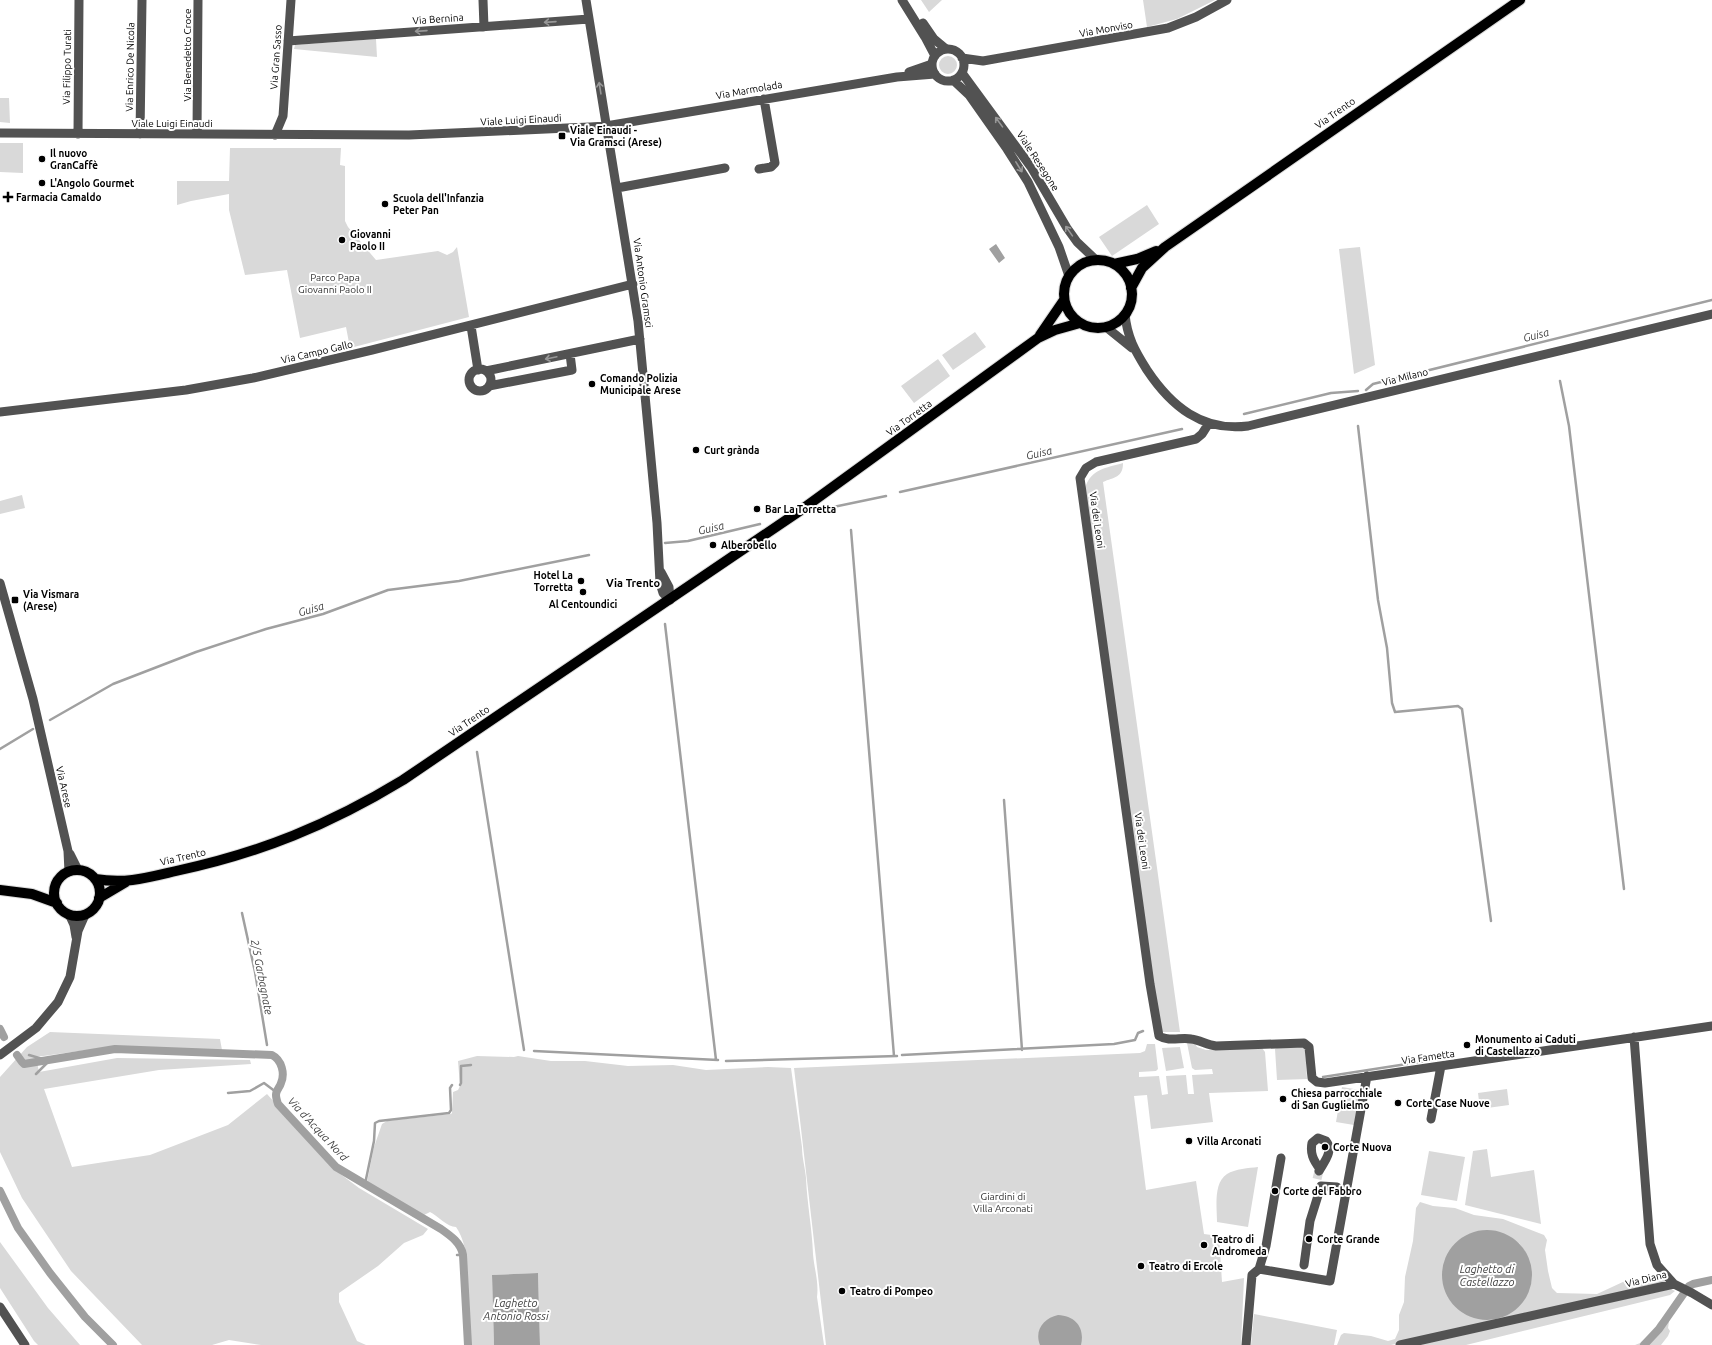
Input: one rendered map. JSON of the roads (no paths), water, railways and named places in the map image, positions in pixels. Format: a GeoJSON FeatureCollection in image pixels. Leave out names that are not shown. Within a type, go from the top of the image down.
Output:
{"type":"FeatureCollection","features":[{"type":"Feature","properties":{"kind":"main road","name":"Via Trento"},"geometry":{"type":"LineString","coordinates":[[1149,258],[1520,0]]}},
{"type":"Feature","properties":{"kind":"main road"},"geometry":{"type":"LineString","coordinates":[[1114,264],[1149,258]]}},
{"type":"Feature","properties":{"kind":"main road"},"geometry":{"type":"LineString","coordinates":[[1131,288],[1149,258]]}},
{"type":"Feature","properties":{"kind":"main road"},"geometry":{"type":"LineString","coordinates":[[1096,260],[1104,260],[1114,264],[1126,274],[1131,288],[1131,301],[1125,314],[1116,322],[1106,327],[1092,327],[1080,323],[1070,313],[1064,300],[1064,290],[1068,276],[1080,264],[1096,260]]}},
{"type":"Feature","properties":{"kind":"main road","name":"Via Torretta"},"geometry":{"type":"LineString","coordinates":[[1038,338],[1064,300]]}},
{"type":"Feature","properties":{"kind":"main road","name":"Via Torretta"},"geometry":{"type":"LineString","coordinates":[[793,515],[1038,338],[1055,330],[1080,323]]}},
{"type":"Feature","properties":{"kind":"main road","name":"Via Trento"},"geometry":{"type":"LineString","coordinates":[[85,915],[96,906],[100,898],[128,882],[264,848],[322,825],[363,804],[403,780],[793,515]]}},
{"type":"Feature","properties":{"kind":"main road","name":"Via Trento"},"geometry":{"type":"LineString","coordinates":[[74,871],[88,873],[95,879],[128,882]]}},
{"type":"Feature","properties":{"kind":"main road"},"geometry":{"type":"LineString","coordinates":[[57,903],[54,893],[56,886],[63,875],[74,871]]}},
{"type":"Feature","properties":{"kind":"main road"},"geometry":{"type":"LineString","coordinates":[[95,879],[99,888],[100,898]]}},
{"type":"Feature","properties":{"kind":"main road"},"geometry":{"type":"LineString","coordinates":[[32,894],[56,886]]}},
{"type":"Feature","properties":{"kind":"main road"},"geometry":{"type":"LineString","coordinates":[[0,890],[32,894],[57,903]]}},
{"type":"Feature","properties":{"kind":"main road","name":"Via Trento"},"geometry":{"type":"LineString","coordinates":[[57,903],[63,911],[69,914]]}},
{"type":"Feature","properties":{"kind":"main road"},"geometry":{"type":"LineString","coordinates":[[69,914],[76,916],[85,915]]}},
{"type":"Feature","properties":{"kind":"street","name":"Via Filippo Turati"},"geometry":{"type":"LineString","coordinates":[[78,134],[79,0]]}},
{"type":"Feature","properties":{"kind":"street","name":"Via Enrico De Nicola"},"geometry":{"type":"LineString","coordinates":[[140,134],[142,0]]}},
{"type":"Feature","properties":{"kind":"street","name":"Via Benedetto Croce"},"geometry":{"type":"LineString","coordinates":[[197,134],[198,0]]}},
{"type":"Feature","properties":{"kind":"street","name":"Via Gran Sasso"},"geometry":{"type":"LineString","coordinates":[[275,135],[282,116],[291,0]]}},
{"type":"Feature","properties":{"kind":"street"},"geometry":{"type":"LineString","coordinates":[[483,0],[484,27]]}},
{"type":"Feature","properties":{"kind":"street","name":"Via Antonio Gramsci"},"geometry":{"type":"LineString","coordinates":[[586,0],[633,284],[640,339],[661,572],[669,587],[670,600]]}},
{"type":"Feature","properties":{"kind":"street"},"geometry":{"type":"LineString","coordinates":[[902,0],[925,37],[933,60],[935,74],[942,80],[953,80],[963,72],[964,66],[962,58],[957,52],[946,49],[934,39],[909,0]]}},
{"type":"Feature","properties":{"kind":"street","name":"Via Monviso"},"geometry":{"type":"LineString","coordinates":[[962,58],[983,61],[1168,28],[1190,20],[1227,0]]}},
{"type":"Feature","properties":{"kind":"street","name":"Via Bernina"},"geometry":{"type":"LineString","coordinates":[[288,41],[589,20]]}},
{"type":"Feature","properties":{"kind":"street"},"geometry":{"type":"LineString","coordinates":[[933,60],[941,51],[946,49]]}},
{"type":"Feature","properties":{"kind":"street","name":"Via Marmolada"},"geometry":{"type":"LineString","coordinates":[[897,77],[933,60]]}},
{"type":"Feature","properties":{"kind":"street","name":"Via Monviso"},"geometry":{"type":"LineString","coordinates":[[963,72],[983,61]]}},
{"type":"Feature","properties":{"kind":"street","name":"Viale Resegone"},"geometry":{"type":"LineString","coordinates":[[963,72],[1031,167],[1067,228],[1077,242],[1096,260]]}},
{"type":"Feature","properties":{"kind":"street","name":"Via Marmolada"},"geometry":{"type":"LineString","coordinates":[[606,126],[897,77],[935,74]]}},
{"type":"Feature","properties":{"kind":"street","name":"Viale Resegone"},"geometry":{"type":"LineString","coordinates":[[953,80],[969,95],[1028,182],[1059,247],[1068,276]]}},
{"type":"Feature","properties":{"kind":"street"},"geometry":{"type":"LineString","coordinates":[[759,169],[771,167],[775,163],[764,99]]}},
{"type":"Feature","properties":{"kind":"street","name":"Via Gran Sasso"},"geometry":{"type":"LineString","coordinates":[[282,116],[288,135]]}},
{"type":"Feature","properties":{"kind":"street","name":"Viale Luigi Einaudi"},"geometry":{"type":"LineString","coordinates":[[0,133],[438,135],[606,126]]}},
{"type":"Feature","properties":{"kind":"street"},"geometry":{"type":"LineString","coordinates":[[617,188],[725,168]]}},
{"type":"Feature","properties":{"kind":"street","name":"Via Campo Gallo"},"geometry":{"type":"LineString","coordinates":[[0,412],[186,390],[221,384],[360,353],[633,284]]}},
{"type":"Feature","properties":{"kind":"street"},"geometry":{"type":"LineString","coordinates":[[1125,314],[1127,328],[1133,348]]}},
{"type":"Feature","properties":{"kind":"street","name":"Via Milano"},"geometry":{"type":"LineString","coordinates":[[1133,348],[1156,384],[1169,399],[1184,410],[1209,423],[1231,427],[1248,426],[1712,314]]}},
{"type":"Feature","properties":{"kind":"street"},"geometry":{"type":"LineString","coordinates":[[471,326],[482,371],[490,376],[489,386]]}},
{"type":"Feature","properties":{"kind":"street"},"geometry":{"type":"LineString","coordinates":[[1106,327],[1133,348]]}},
{"type":"Feature","properties":{"kind":"street"},"geometry":{"type":"LineString","coordinates":[[570,354],[572,370],[489,386],[481,391],[475,390],[470,381],[470,376],[482,371],[640,339]]}},
{"type":"Feature","properties":{"kind":"street","name":"Via dei Leoni"},"geometry":{"type":"LineString","coordinates":[[1209,423],[1202,434],[1196,439],[1096,462],[1083,470],[1080,478],[1158,1034],[1165,1039],[1193,1039],[1212,1046],[1304,1043],[1309,1047],[1311,1075],[1314,1081]]}},
{"type":"Feature","properties":{"kind":"street","name":"Via Arese"},"geometry":{"type":"LineString","coordinates":[[0,583],[33,699],[74,871]]}},
{"type":"Feature","properties":{"kind":"street","name":"Via Trento"},"geometry":{"type":"LineString","coordinates":[[69,914],[74,925],[76,940]]}},
{"type":"Feature","properties":{"kind":"street","name":"Via Trento"},"geometry":{"type":"LineString","coordinates":[[0,1055],[36,1028],[58,1002],[70,977],[76,940],[85,915]]}},
{"type":"Feature","properties":{"kind":"street","name":"Via Fametta"},"geometry":{"type":"LineString","coordinates":[[1314,1081],[1325,1083],[1712,1026]]}},
{"type":"Feature","properties":{"kind":"street","name":"Via Diana"},"geometry":{"type":"LineString","coordinates":[[1400,1345],[1674,1284],[1657,1265],[1650,1244],[1647,1223],[1634,1037]]}},
{"type":"Feature","properties":{"kind":"street"},"geometry":{"type":"LineString","coordinates":[[1431,1119],[1441,1066]]}},
{"type":"Feature","properties":{"kind":"street"},"geometry":{"type":"LineString","coordinates":[[1260,1269],[1303,1272],[1330,1281],[1343,1187],[1356,1138],[1368,1076]]}},
{"type":"Feature","properties":{"kind":"street"},"geometry":{"type":"LineString","coordinates":[[1246,1345],[1252,1275],[1260,1269],[1266,1246],[1281,1158]]}},
{"type":"Feature","properties":{"kind":"street"},"geometry":{"type":"LineString","coordinates":[[1303,1272],[1310,1221],[1319,1176],[1343,1187]]}},
{"type":"Feature","properties":{"kind":"street"},"geometry":{"type":"LineString","coordinates":[[1674,1284],[1684,1288],[1712,1305]]}},
{"type":"Feature","properties":{"kind":"street"},"geometry":{"type":"LineString","coordinates":[[0,1307],[25,1345]]}},
{"type":"Feature","properties":{"kind":"water"},"geometry":{"type":"Polygon","coordinates":[[[996,244],[1005,258],[999,263],[989,249],[996,244]]]}},
{"type":"Feature","properties":{"kind":"water","name":"Laghetto di Castellazzo"},"geometry":{"type":"Polygon","coordinates":[[[1487,1230],[1504,1234],[1519,1243],[1528,1258],[1532,1275],[1528,1292],[1519,1307],[1504,1316],[1487,1320],[1470,1316],[1455,1307],[1446,1292],[1442,1275],[1446,1258],[1455,1243],[1470,1234],[1487,1230]]]}},
{"type":"Feature","properties":{"kind":"water","name":"Laghetto Antonio Rossi"},"geometry":{"type":"Polygon","coordinates":[[[538,1273],[540,1345],[494,1345],[492,1275],[538,1273]]]}},
{"type":"Feature","properties":{"kind":"water"},"geometry":{"type":"Polygon","coordinates":[[[1058,1315],[1070,1318],[1078,1324],[1082,1333],[1081,1345],[1040,1345],[1038,1340],[1039,1330],[1048,1319],[1058,1315]]]}},
{"type":"Feature","properties":{"kind":"waterway","name":"Guisa"},"geometry":{"type":"LineString","coordinates":[[1366,390],[1373,384],[1712,300]]}},
{"type":"Feature","properties":{"kind":"waterway"},"geometry":{"type":"LineString","coordinates":[[1560,381],[1569,426],[1624,889]]}},
{"type":"Feature","properties":{"kind":"waterway","name":"Guisa"},"geometry":{"type":"LineString","coordinates":[[1244,414],[1331,393],[1358,391]]}},
{"type":"Feature","properties":{"kind":"waterway"},"geometry":{"type":"LineString","coordinates":[[1358,426],[1378,600],[1387,648],[1392,703],[1395,712],[1458,706],[1462,709],[1491,921]]}},
{"type":"Feature","properties":{"kind":"waterway","name":"Guisa"},"geometry":{"type":"LineString","coordinates":[[900,492],[1182,429]]}},
{"type":"Feature","properties":{"kind":"waterway","name":"Guisa"},"geometry":{"type":"LineString","coordinates":[[819,510],[886,496]]}},
{"type":"Feature","properties":{"kind":"waterway","name":"Guisa"},"geometry":{"type":"LineString","coordinates":[[665,543],[688,541],[760,524]]}},
{"type":"Feature","properties":{"kind":"waterway"},"geometry":{"type":"LineString","coordinates":[[851,530],[894,1056]]}},
{"type":"Feature","properties":{"kind":"waterway","name":"Guisa"},"geometry":{"type":"LineString","coordinates":[[50,720],[113,684],[196,652],[266,629],[323,614],[388,590],[459,581],[589,555]]}},
{"type":"Feature","properties":{"kind":"waterway"},"geometry":{"type":"LineString","coordinates":[[665,624],[716,1060]]}},
{"type":"Feature","properties":{"kind":"waterway","name":"Guisa"},"geometry":{"type":"LineString","coordinates":[[0,749],[33,729]]}},
{"type":"Feature","properties":{"kind":"waterway"},"geometry":{"type":"LineString","coordinates":[[477,752],[524,1050]]}},
{"type":"Feature","properties":{"kind":"waterway"},"geometry":{"type":"LineString","coordinates":[[1004,800],[1022,1050]]}},
{"type":"Feature","properties":{"kind":"waterway","name":"2/5 Garbagnate"},"geometry":{"type":"LineString","coordinates":[[242,913],[255,972],[267,1045]]}},
{"type":"Feature","properties":{"kind":"waterway","name":"Via d'Acqua Nord"},"geometry":{"type":"LineString","coordinates":[[0,1029],[4,1037]]}},
{"type":"Feature","properties":{"kind":"waterway"},"geometry":{"type":"LineString","coordinates":[[902,1055],[1114,1044],[1135,1040],[1138,1033],[1143,1031]]}},
{"type":"Feature","properties":{"kind":"waterway","name":"Via d'Acqua Nord"},"geometry":{"type":"LineString","coordinates":[[17,1055],[24,1064],[115,1049],[272,1055],[278,1060],[283,1072],[283,1076],[276,1093],[278,1104],[336,1167],[441,1229],[458,1243],[463,1255],[468,1345]]}},
{"type":"Feature","properties":{"kind":"waterway"},"geometry":{"type":"LineString","coordinates":[[534,1051],[718,1060]]}},
{"type":"Feature","properties":{"kind":"waterway"},"geometry":{"type":"LineString","coordinates":[[29,1055],[46,1060]]}},
{"type":"Feature","properties":{"kind":"waterway"},"geometry":{"type":"LineString","coordinates":[[726,1061],[897,1056]]}},
{"type":"Feature","properties":{"kind":"waterway"},"geometry":{"type":"LineString","coordinates":[[1323,1077],[1452,1057]]}},
{"type":"Feature","properties":{"kind":"waterway"},"geometry":{"type":"LineString","coordinates":[[36,1074],[51,1059]]}},
{"type":"Feature","properties":{"kind":"waterway"},"geometry":{"type":"LineString","coordinates":[[460,1085],[461,1066],[471,1065]]}},
{"type":"Feature","properties":{"kind":"waterway"},"geometry":{"type":"LineString","coordinates":[[228,1093],[250,1091],[264,1083],[276,1092]]}},
{"type":"Feature","properties":{"kind":"waterway"},"geometry":{"type":"LineString","coordinates":[[365,1184],[374,1141],[375,1123],[379,1121],[449,1113],[451,1110],[450,1088],[452,1085]]}},
{"type":"Feature","properties":{"kind":"waterway"},"geometry":{"type":"LineString","coordinates":[[0,1191],[18,1228],[50,1273],[85,1317],[113,1345]]}},
{"type":"Feature","properties":{"kind":"waterway","name":"Via d'Acqua Nord"},"geometry":{"type":"LineString","coordinates":[[457,1255],[463,1255]]}},
{"type":"Feature","properties":{"kind":"waterway","name":"Via d'Acqua Nord"},"geometry":{"type":"LineString","coordinates":[[1644,1345],[1659,1329],[1689,1286],[1712,1280]]}},
{"type":"Feature","properties":{"kind":"tunnel"},"geometry":{"type":"LineString","coordinates":[[1317,1179],[1319,1171]]}},
{"type":"Feature","properties":{"kind":"place","name":"Viale Einaudi - Via Gramsci (Arese)"},"geometry":{"type":"Point","coordinates":[562,136]}},
{"type":"Feature","properties":{"kind":"place","name":"Il nuovo GranCaffè"},"geometry":{"type":"Point","coordinates":[42,159]}},
{"type":"Feature","properties":{"kind":"place","name":"L'Angolo Gourmet"},"geometry":{"type":"Point","coordinates":[42,183]}},
{"type":"Feature","properties":{"kind":"place","name":"Farmacia Camaldo"},"geometry":{"type":"Point","coordinates":[8,197]}},
{"type":"Feature","properties":{"kind":"place","name":"Scuola dell'Infanzia Peter Pan"},"geometry":{"type":"Point","coordinates":[385,204]}},
{"type":"Feature","properties":{"kind":"place","name":"Giovanni Paolo II"},"geometry":{"type":"Point","coordinates":[342,240]}},
{"type":"Feature","properties":{"kind":"place","name":"Comando Polizia Municipale Arese"},"geometry":{"type":"Point","coordinates":[592,384]}},
{"type":"Feature","properties":{"kind":"place","name":"Curt grànda"},"geometry":{"type":"Point","coordinates":[696,450]}},
{"type":"Feature","properties":{"kind":"place","name":"Bar La Torretta"},"geometry":{"type":"Point","coordinates":[757,509]}},
{"type":"Feature","properties":{"kind":"place","name":"Alberobello"},"geometry":{"type":"Point","coordinates":[713,545]}},
{"type":"Feature","properties":{"kind":"place","name":"Hotel La Torretta"},"geometry":{"type":"Point","coordinates":[581,581]}},
{"type":"Feature","properties":{"kind":"place","name":"Al Centoundici"},"geometry":{"type":"Point","coordinates":[583,592]}},
{"type":"Feature","properties":{"kind":"place","name":"Via Vismara (Arese)"},"geometry":{"type":"Point","coordinates":[15,600]}},
{"type":"Feature","properties":{"kind":"place","name":"Monumento ai Caduti di Castellazzo"},"geometry":{"type":"Point","coordinates":[1467,1045]}},
{"type":"Feature","properties":{"kind":"place","name":"Chiesa parrocchiale di San Guglielmo"},"geometry":{"type":"Point","coordinates":[1283,1099]}},
{"type":"Feature","properties":{"kind":"place","name":"Corte Case Nuove"},"geometry":{"type":"Point","coordinates":[1398,1103]}},
{"type":"Feature","properties":{"kind":"place","name":"Villa Arconati"},"geometry":{"type":"Point","coordinates":[1189,1141]}},
{"type":"Feature","properties":{"kind":"place","name":"Corte Nuova"},"geometry":{"type":"Point","coordinates":[1325,1147]}},
{"type":"Feature","properties":{"kind":"place","name":"Corte del Fabbro"},"geometry":{"type":"Point","coordinates":[1275,1191]}},
{"type":"Feature","properties":{"kind":"place","name":"Corte Grande"},"geometry":{"type":"Point","coordinates":[1309,1239]}},
{"type":"Feature","properties":{"kind":"place","name":"Teatro di Andromeda"},"geometry":{"type":"Point","coordinates":[1204,1245]}},
{"type":"Feature","properties":{"kind":"place","name":"Teatro di Ercole"},"geometry":{"type":"Point","coordinates":[1141,1266]}},
{"type":"Feature","properties":{"kind":"place","name":"Teatro di Pompeo"},"geometry":{"type":"Point","coordinates":[842,1291]}},
{"type":"Feature","properties":{"kind":"district","name":"Via Trento"},"geometry":{"type":"Point","coordinates":[633,583]}},
{"type":"Feature","properties":{"kind":"park label","name":"Parco Papa Giovanni Paolo II"},"geometry":{"type":"Point","coordinates":[335,282]}},
{"type":"Feature","properties":{"kind":"park label","name":"Giardini di Villa Arconati"},"geometry":{"type":"Point","coordinates":[1003,1202]}}]}
